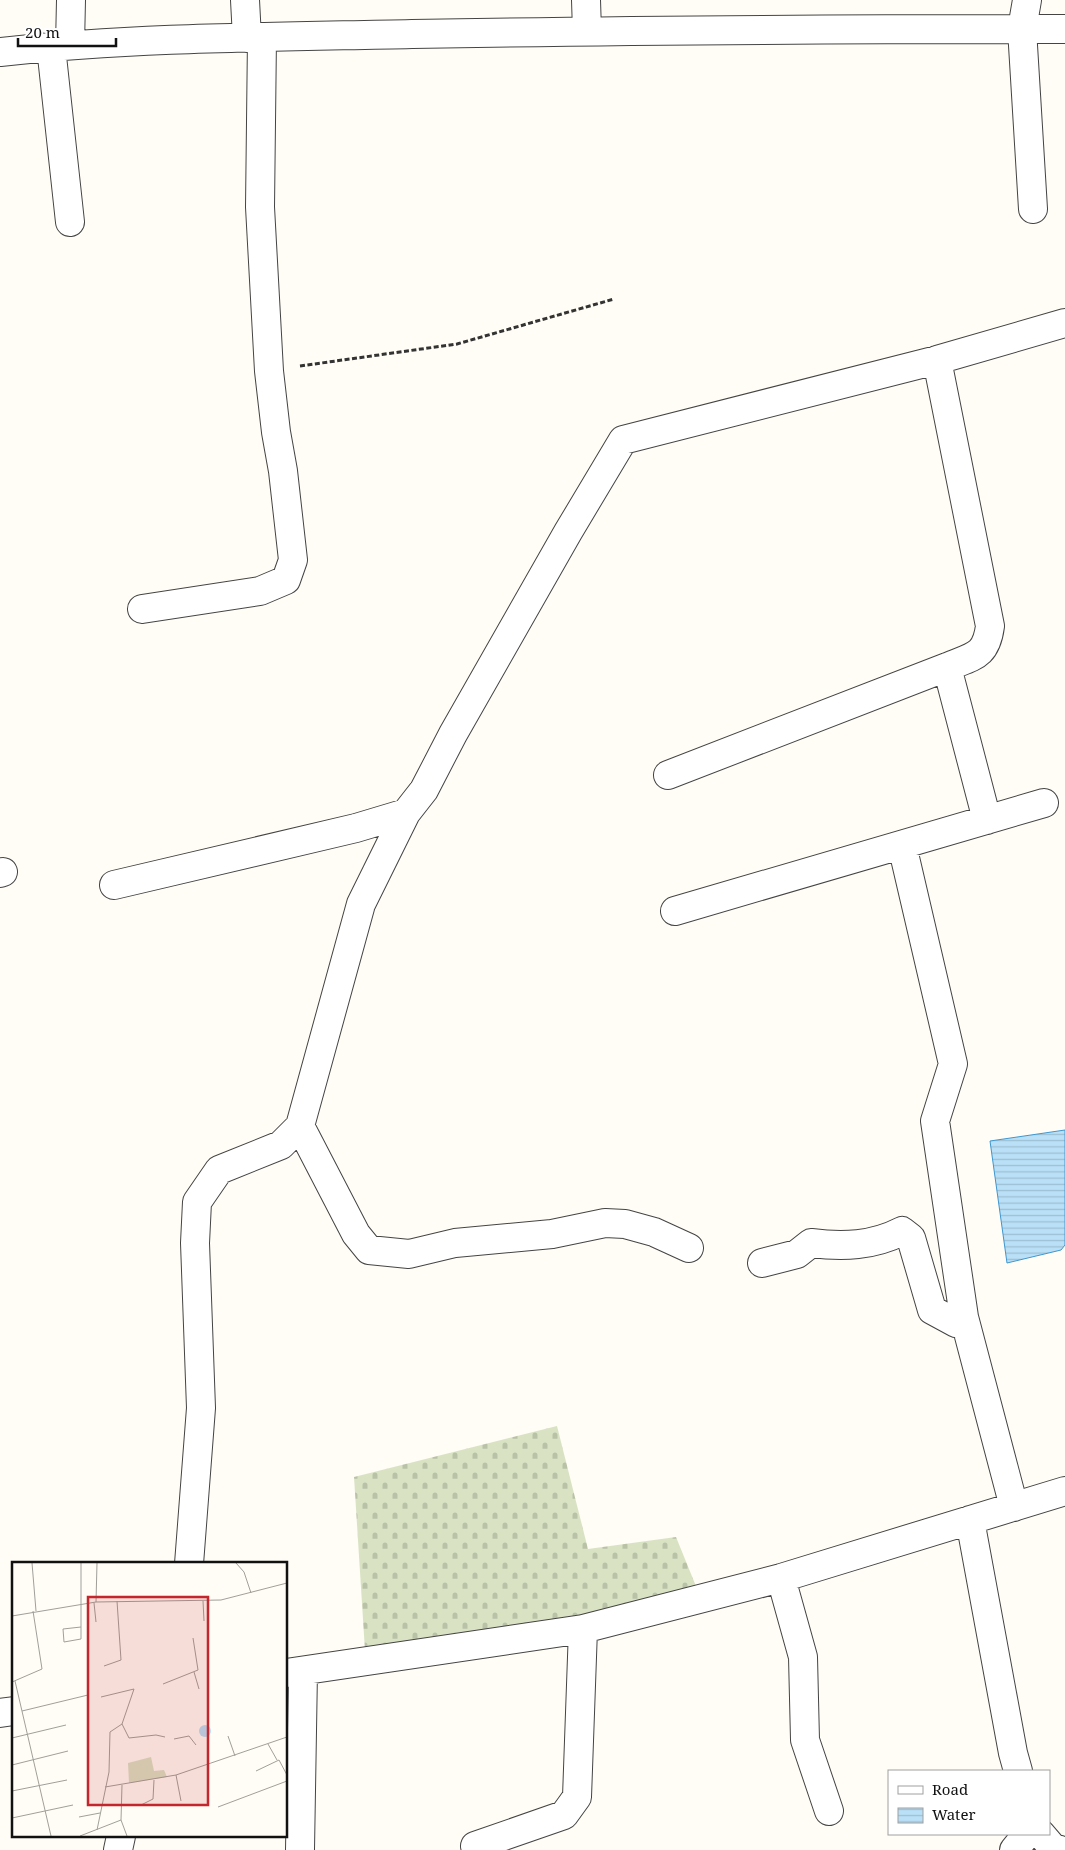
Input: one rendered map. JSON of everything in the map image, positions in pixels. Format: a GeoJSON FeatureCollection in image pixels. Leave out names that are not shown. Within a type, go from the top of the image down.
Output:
{"type":"FeatureCollection","features":[{"type":"Feature","properties":{"kind":"street"},"geometry":{"type":"LineString","coordinates":[[70,222],[61,46],[71,0]]}},
{"type":"Feature","properties":{"kind":"street"},"geometry":{"type":"LineString","coordinates":[[142,610],[260,590],[286,580],[293,560],[269,371],[260,207],[255,37],[245,0]]}},
{"type":"Feature","properties":{"kind":"street"},"geometry":{"type":"LineString","coordinates":[[586,0],[587,30]]}},
{"type":"Feature","properties":{"kind":"street"},"geometry":{"type":"LineString","coordinates":[[1027,0],[1022,29],[1033,209]]}},
{"type":"Feature","properties":{"kind":"street"},"geometry":{"type":"LineString","coordinates":[[0,52],[61,46],[255,37],[587,30],[1065,29]]}},
{"type":"Feature","properties":{"kind":"street"},"geometry":{"type":"LineString","coordinates":[[189,1562],[201,1408],[194,1242],[197,1202],[219,1170],[280,1145],[300,1126],[361,904],[406,812],[424,790],[452,734],[623,440],[937,360],[1065,322]]}},
{"type":"Feature","properties":{"kind":"street"},"geometry":{"type":"LineString","coordinates":[[668,775],[982,652],[988,640],[990,626],[937,360]]}},
{"type":"Feature","properties":{"kind":"street"},"geometry":{"type":"LineString","coordinates":[[947,667],[987,820]]}},
{"type":"Feature","properties":{"kind":"street"},"geometry":{"type":"LineString","coordinates":[[675,911],[1044,803]]}},
{"type":"Feature","properties":{"kind":"street"},"geometry":{"type":"LineString","coordinates":[[114,885],[356,828],[406,812]]}},
{"type":"Feature","properties":{"kind":"street"},"geometry":{"type":"LineString","coordinates":[[902,844],[953,1064],[935,1121],[964,1317],[1014,1507]]}},
{"type":"Feature","properties":{"kind":"street"},"geometry":{"type":"LineString","coordinates":[[300,1126],[356,1234],[369,1250],[409,1254],[455,1242],[552,1234],[605,1223],[624,1224],[654,1232],[689,1248]]}},
{"type":"Feature","properties":{"kind":"street"},"geometry":{"type":"LineString","coordinates":[[762,1263],[796,1254],[812,1242],[827,1245],[862,1245],[891,1237],[902,1231],[911,1238],[932,1310],[956,1323],[964,1317]]}},
{"type":"Feature","properties":{"kind":"street"},"geometry":{"type":"LineString","coordinates":[[300,1850],[295,1672],[583,1629],[781,1578],[1065,1491]]}},
{"type":"Feature","properties":{"kind":"street"},"geometry":{"type":"LineString","coordinates":[[970,1520],[1018,1770]]}},
{"type":"Feature","properties":{"kind":"street"},"geometry":{"type":"LineString","coordinates":[[781,1578],[803,1657],[805,1740],[829,1811]]}},
{"type":"Feature","properties":{"kind":"street"},"geometry":{"type":"LineString","coordinates":[[476,1846],[564,1815],[577,1797],[583,1629]]}},
{"type":"Feature","properties":{"kind":"street"},"geometry":{"type":"LineString","coordinates":[[1014,1850],[1026,1835]]}},
{"type":"Feature","properties":{"kind":"street"},"geometry":{"type":"LineString","coordinates":[[1042,1835],[1053,1848],[1060,1850]]}},
{"type":"Feature","properties":{"kind":"path"},"geometry":{"type":"LineString","coordinates":[[269,371],[457,344],[614,299]]}},
{"type":"Feature","properties":{"kind":"green space"},"geometry":{"type":"Polygon","coordinates":[[[557,1426],[588,1549],[676,1537],[700,1596],[365,1651],[354,1477],[557,1426]]]}},
{"type":"Feature","properties":{"kind":"water"},"geometry":{"type":"Polygon","coordinates":[[[1065,1130],[1065,1245],[1061,1250],[1007,1263],[990,1141],[1065,1130]]]}}]}
